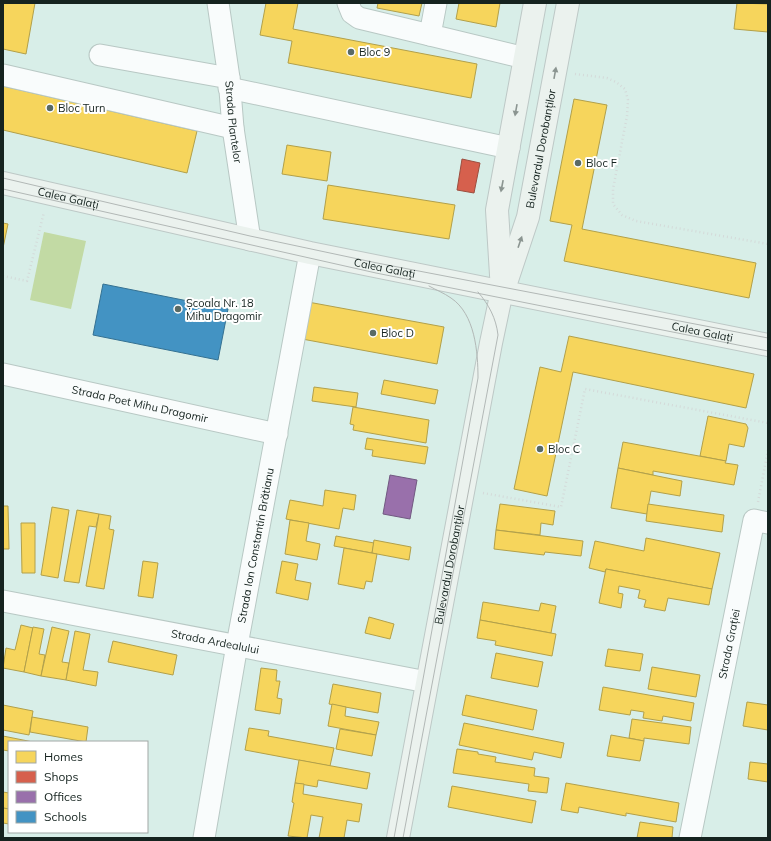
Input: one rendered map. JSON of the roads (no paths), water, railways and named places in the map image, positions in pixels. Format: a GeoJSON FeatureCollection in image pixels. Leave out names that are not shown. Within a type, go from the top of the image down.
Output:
{"type":"FeatureCollection","features":[{"type":"Feature","properties":{"kind":"main road","name":"Bulevardul Dorobanților"},"geometry":{"type":"LineString","coordinates":[[502,291],[497,210],[535,3]]}},
{"type":"Feature","properties":{"kind":"main road","name":"Bulevardul Dorobanților"},"geometry":{"type":"LineString","coordinates":[[398,838],[491,342],[502,291],[528,217],[568,3]]}},
{"type":"Feature","properties":{"kind":"main road","name":"Calea Galați"},"geometry":{"type":"LineString","coordinates":[[3,183],[310,253],[768,345]]}},
{"type":"Feature","properties":{"kind":"street","name":"Strada Plantelor"},"geometry":{"type":"LineString","coordinates":[[218,3],[229,83],[233,128],[250,240]]}},
{"type":"Feature","properties":{"kind":"street"},"geometry":{"type":"LineString","coordinates":[[348,3],[352,13],[359,18],[525,58]]}},
{"type":"Feature","properties":{"kind":"street"},"geometry":{"type":"LineString","coordinates":[[430,35],[436,3]]}},
{"type":"Feature","properties":{"kind":"street"},"geometry":{"type":"LineString","coordinates":[[100,55],[229,83],[509,148]]}},
{"type":"Feature","properties":{"kind":"street"},"geometry":{"type":"LineString","coordinates":[[3,75],[233,128]]}},
{"type":"Feature","properties":{"kind":"street","name":"Strada Ion Constantin Brătianu"},"geometry":{"type":"LineString","coordinates":[[204,838],[237,645],[310,253]]}},
{"type":"Feature","properties":{"kind":"street","name":"Strada Poet Mihu Dragomir"},"geometry":{"type":"LineString","coordinates":[[3,374],[277,434]]}},
{"type":"Feature","properties":{"kind":"street","name":"Strada Grației"},"geometry":{"type":"LineString","coordinates":[[690,838],[761,521]]}},
{"type":"Feature","properties":{"kind":"street","name":"Strada Ardealului"},"geometry":{"type":"LineString","coordinates":[[3,601],[427,682]]}},
{"type":"Feature","properties":{"kind":"tram line"},"geometry":{"type":"LineString","coordinates":[[3,178],[250,236],[377,263],[768,338]]}},
{"type":"Feature","properties":{"kind":"tram line"},"geometry":{"type":"LineString","coordinates":[[3,189],[376,273],[768,351]]}},
{"type":"Feature","properties":{"kind":"tram line"},"geometry":{"type":"LineString","coordinates":[[394,838],[478,378],[476,345],[470,323],[459,305],[451,298],[429,286]]}},
{"type":"Feature","properties":{"kind":"tram line"},"geometry":{"type":"LineString","coordinates":[[403,838],[498,335],[496,323],[491,312],[478,292]]}},
{"type":"Feature","properties":{"kind":"place","name":"Bloc 9"},"geometry":{"type":"Point","coordinates":[351,52]}},
{"type":"Feature","properties":{"kind":"place","name":"Bloc Turn"},"geometry":{"type":"Point","coordinates":[50,108]}},
{"type":"Feature","properties":{"kind":"place","name":"Bloc F"},"geometry":{"type":"Point","coordinates":[578,163]}},
{"type":"Feature","properties":{"kind":"place","name":"Școala Nr. 18 Mihu Dragomir"},"geometry":{"type":"Point","coordinates":[178,309]}},
{"type":"Feature","properties":{"kind":"place","name":"Bloc D"},"geometry":{"type":"Point","coordinates":[373,333]}},
{"type":"Feature","properties":{"kind":"place","name":"Bloc C"},"geometry":{"type":"Point","coordinates":[540,449]}}]}
